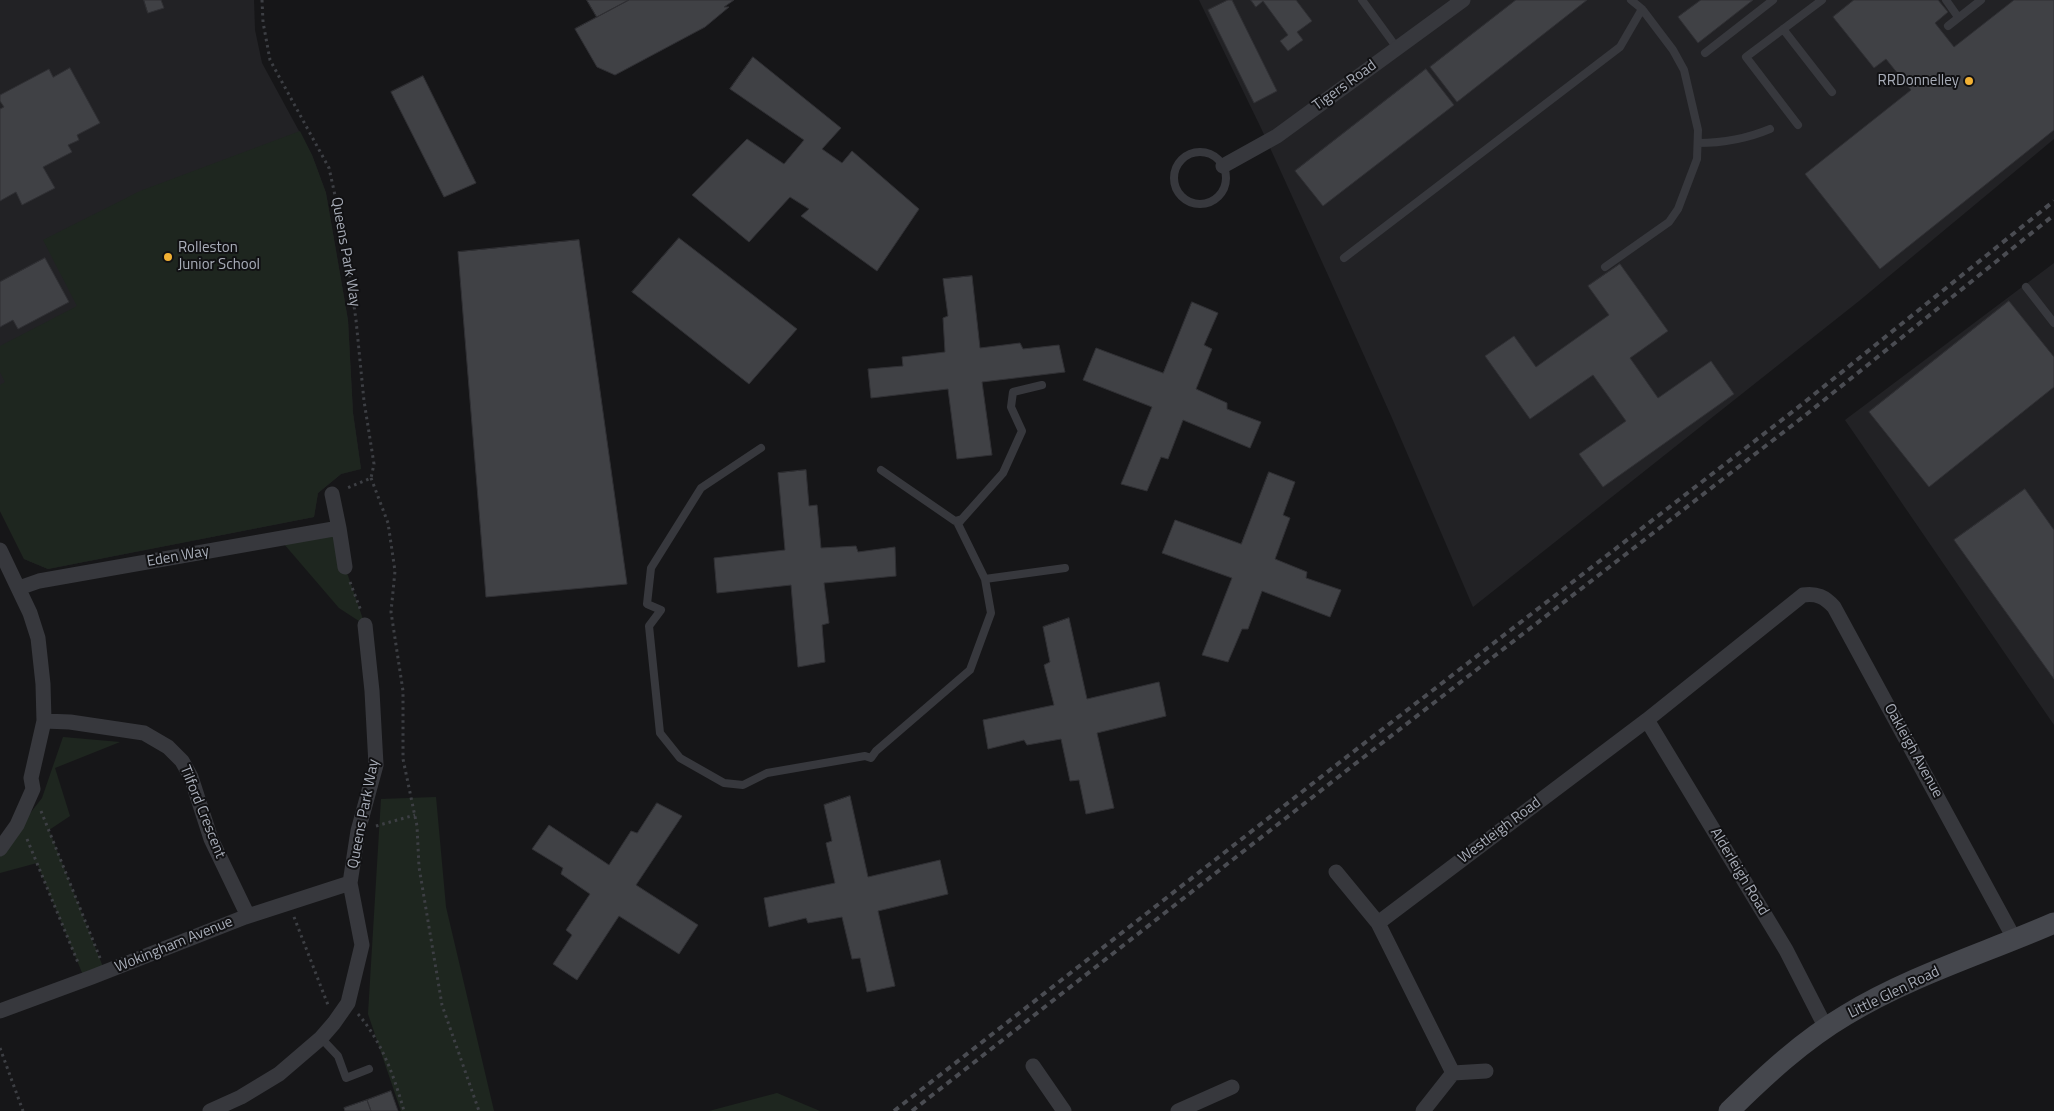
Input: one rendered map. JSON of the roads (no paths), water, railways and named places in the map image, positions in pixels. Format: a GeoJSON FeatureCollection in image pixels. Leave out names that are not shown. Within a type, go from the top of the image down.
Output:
{"type":"FeatureCollection","features":[{"type":"Feature","properties":{"kind":"main road","name":"Little Glen Road"},"geometry":{"type":"LineString","coordinates":[[1729,1111],[1760,1081],[1826,1028],[1859,1007],[1896,989],[2054,923]]}},
{"type":"Feature","properties":{"kind":"street","name":"Tigers Road"},"geometry":{"type":"LineString","coordinates":[[1223,166],[1277,136],[1463,0]]}},
{"type":"Feature","properties":{"kind":"street"},"geometry":{"type":"LineString","coordinates":[[332,494],[345,567]]}},
{"type":"Feature","properties":{"kind":"street","name":"Eden Way"},"geometry":{"type":"LineString","coordinates":[[19,588],[39,581],[339,528]]}},
{"type":"Feature","properties":{"kind":"street"},"geometry":{"type":"LineString","coordinates":[[0,550],[30,613],[38,638],[43,684],[44,721],[31,778],[33,789],[20,820],[0,849]]}},
{"type":"Feature","properties":{"kind":"street","name":"Oakleigh Avenue"},"geometry":{"type":"LineString","coordinates":[[1791,604],[1803,595],[1816,594],[1823,597],[1834,607],[2015,940]]}},
{"type":"Feature","properties":{"kind":"street","name":"Westleigh Road"},"geometry":{"type":"LineString","coordinates":[[1378,923],[1647,720],[1791,604]]}},
{"type":"Feature","properties":{"kind":"street","name":"Queens Park Way"},"geometry":{"type":"LineString","coordinates":[[210,1111],[242,1097],[279,1074],[321,1038],[348,1002],[362,945],[350,883],[358,831],[376,765],[372,691],[365,625]]}},
{"type":"Feature","properties":{"kind":"street","name":"Alderleigh Road"},"geometry":{"type":"LineString","coordinates":[[1647,720],[1786,950],[1826,1028]]}},
{"type":"Feature","properties":{"kind":"street","name":"Tilford Crescent"},"geometry":{"type":"LineString","coordinates":[[44,721],[70,722],[144,733],[168,747],[182,761],[191,777],[211,839],[248,916]]}},
{"type":"Feature","properties":{"kind":"street"},"geometry":{"type":"LineString","coordinates":[[1336,872],[1378,923],[1453,1073]]}},
{"type":"Feature","properties":{"kind":"street","name":"Wokingham Avenue"},"geometry":{"type":"LineString","coordinates":[[0,1010],[85,980],[248,916],[350,883]]}},
{"type":"Feature","properties":{"kind":"street"},"geometry":{"type":"LineString","coordinates":[[1033,1066],[1064,1111]]}},
{"type":"Feature","properties":{"kind":"street"},"geometry":{"type":"LineString","coordinates":[[1423,1111],[1453,1073],[1486,1071]]}},
{"type":"Feature","properties":{"kind":"street"},"geometry":{"type":"LineString","coordinates":[[1178,1111],[1197,1107],[1232,1087]]}},
{"type":"Feature","properties":{"kind":"lane"},"geometry":{"type":"LineString","coordinates":[[1362,0],[1398,48]]}},
{"type":"Feature","properties":{"kind":"lane"},"geometry":{"type":"LineString","coordinates":[[1605,267],[1669,222],[1678,209],[1697,160],[1698,130],[1684,70],[1673,50],[1642,9],[1631,0]]}},
{"type":"Feature","properties":{"kind":"lane"},"geometry":{"type":"LineString","coordinates":[[1705,53],[1773,0]]}},
{"type":"Feature","properties":{"kind":"lane"},"geometry":{"type":"LineString","coordinates":[[1798,125],[1746,57],[1822,0]]}},
{"type":"Feature","properties":{"kind":"lane"},"geometry":{"type":"LineString","coordinates":[[1946,0],[1958,17]]}},
{"type":"Feature","properties":{"kind":"lane"},"geometry":{"type":"LineString","coordinates":[[1948,26],[1981,0]]}},
{"type":"Feature","properties":{"kind":"lane"},"geometry":{"type":"LineString","coordinates":[[1344,258],[1620,47],[1642,9]]}},
{"type":"Feature","properties":{"kind":"lane"},"geometry":{"type":"LineString","coordinates":[[1783,29],[1832,92]]}},
{"type":"Feature","properties":{"kind":"lane"},"geometry":{"type":"LineString","coordinates":[[1698,143],[1724,143],[1750,138],[1770,129]]}},
{"type":"Feature","properties":{"kind":"lane"},"geometry":{"type":"LineString","coordinates":[[1204,153],[1212,155],[1223,166],[1225,184],[1222,192],[1216,199],[1200,204],[1191,203],[1178,192],[1175,174],[1182,160],[1188,156],[1204,153]]}},
{"type":"Feature","properties":{"kind":"lane"},"geometry":{"type":"LineString","coordinates":[[2026,287],[2054,323]]}},
{"type":"Feature","properties":{"kind":"lane"},"geometry":{"type":"LineString","coordinates":[[761,448],[701,488],[651,568],[646,604],[662,610],[648,626],[660,733],[680,758],[724,783],[743,785],[767,774],[865,756],[871,758],[876,751],[970,670],[991,613],[985,579],[958,524],[1003,473],[1022,431],[1011,407],[1013,392],[1042,385]]}},
{"type":"Feature","properties":{"kind":"lane"},"geometry":{"type":"LineString","coordinates":[[881,470],[955,521],[962,518]]}},
{"type":"Feature","properties":{"kind":"lane"},"geometry":{"type":"LineString","coordinates":[[985,579],[1065,568]]}},
{"type":"Feature","properties":{"kind":"lane"},"geometry":{"type":"LineString","coordinates":[[321,1038],[338,1056],[346,1078],[369,1069]]}},
{"type":"Feature","properties":{"kind":"railway"},"geometry":{"type":"LineString","coordinates":[[894,1111],[1796,409],[2054,201]]}},
{"type":"Feature","properties":{"kind":"railway"},"geometry":{"type":"LineString","coordinates":[[912,1111],[1351,767],[1803,417],[2054,215]]}},
{"type":"Feature","properties":{"kind":"place","name":"RRDonnelley"},"geometry":{"type":"Point","coordinates":[1969,81]}},
{"type":"Feature","properties":{"kind":"place","name":"Rolleston Junior School"},"geometry":{"type":"Point","coordinates":[168,257]}}]}
